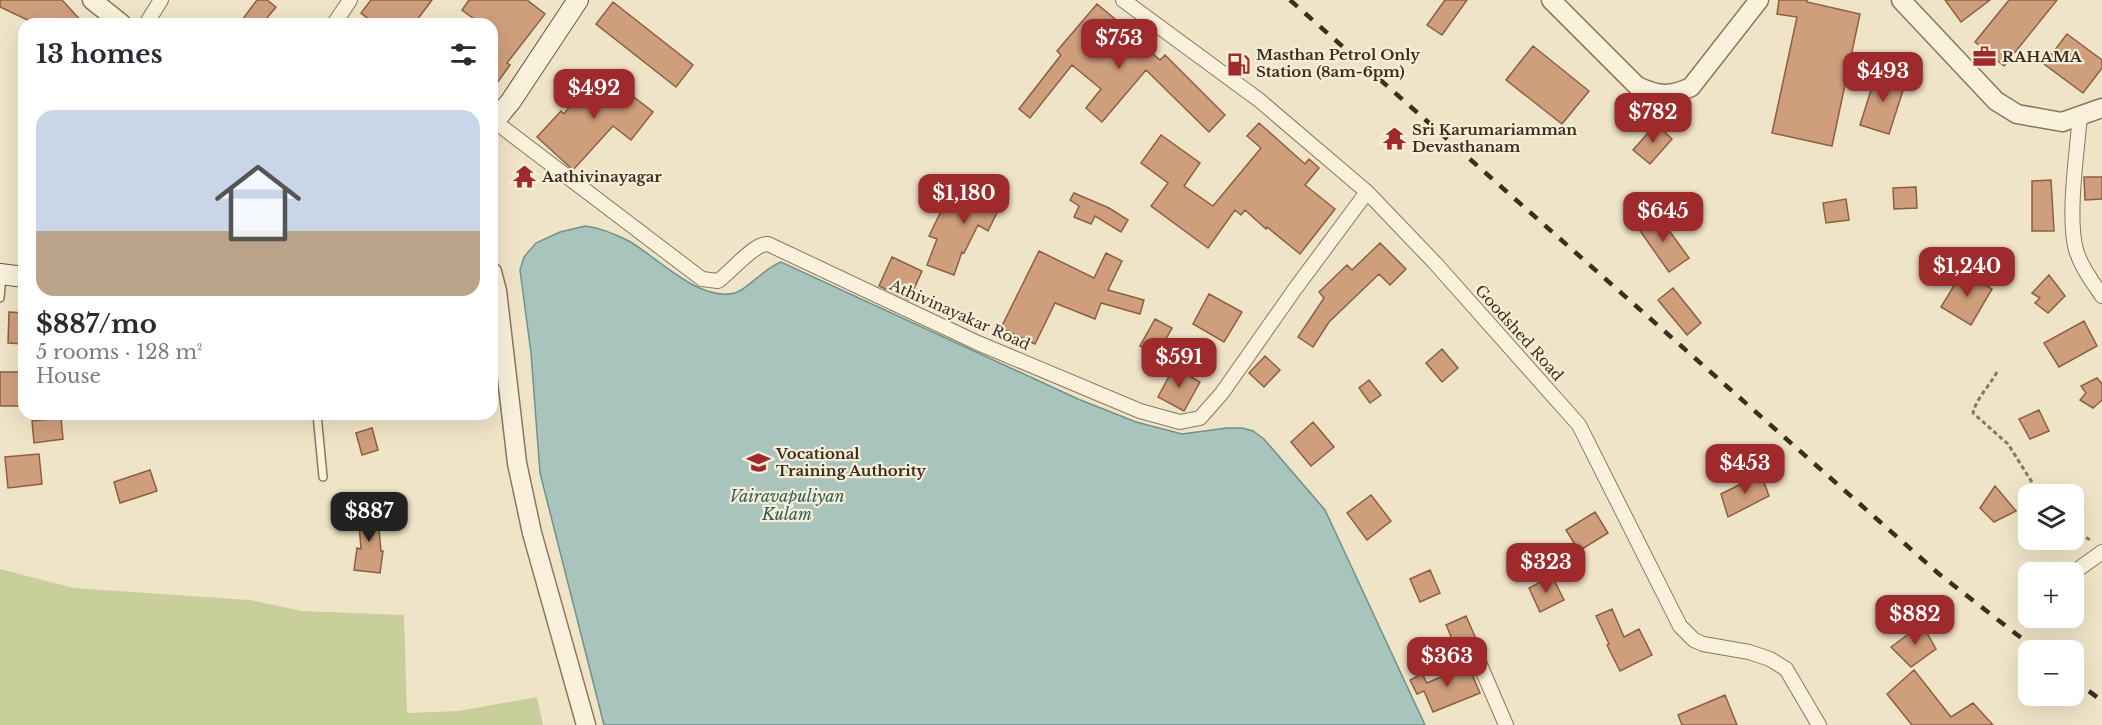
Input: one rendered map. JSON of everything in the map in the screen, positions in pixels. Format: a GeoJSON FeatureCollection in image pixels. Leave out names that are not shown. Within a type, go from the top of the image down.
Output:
{"type":"FeatureCollection","features":[{"type":"Feature","properties":{"kind":"main road"},"geometry":{"type":"LineString","coordinates":[[498,117],[578,0]]}},
{"type":"Feature","properties":{"kind":"main road"},"geometry":{"type":"LineString","coordinates":[[1,274],[18,276]]}},
{"type":"Feature","properties":{"kind":"street"},"geometry":{"type":"LineString","coordinates":[[92,0],[114,18]]}},
{"type":"Feature","properties":{"kind":"street"},"geometry":{"type":"LineString","coordinates":[[150,18],[161,0]]}},
{"type":"Feature","properties":{"kind":"street"},"geometry":{"type":"LineString","coordinates":[[338,18],[350,0]]}},
{"type":"Feature","properties":{"kind":"street","name":"Goodshed Road"},"geometry":{"type":"LineString","coordinates":[[1123,0],[1259,100],[1367,192],[1436,263],[1578,425],[1680,626],[1694,640],[1703,644],[1749,652],[1779,664],[1786,669],[1819,725]]}},
{"type":"Feature","properties":{"kind":"street"},"geometry":{"type":"LineString","coordinates":[[1551,0],[1637,86],[1655,94],[1676,94],[1691,87],[1759,0]]}},
{"type":"Feature","properties":{"kind":"street"},"geometry":{"type":"LineString","coordinates":[[1900,0],[1996,101],[2017,114],[2062,122],[2102,108]]}},
{"type":"Feature","properties":{"kind":"street"},"geometry":{"type":"LineString","coordinates":[[2080,115],[2072,218],[2076,248],[2087,273],[2102,296]]}},
{"type":"Feature","properties":{"kind":"street","name":"Athivinayakar Road"},"geometry":{"type":"LineString","coordinates":[[498,127],[702,279],[718,281],[759,245],[768,244],[978,343],[1140,411],[1180,422],[1200,418],[1222,393],[1367,192]]}},
{"type":"Feature","properties":{"kind":"street"},"geometry":{"type":"LineString","coordinates":[[498,300],[517,464],[532,532],[586,725]]}},
{"type":"Feature","properties":{"kind":"street"},"geometry":{"type":"LineString","coordinates":[[2084,562],[2099,547]]}},
{"type":"Feature","properties":{"kind":"street"},"geometry":{"type":"LineString","coordinates":[[1474,651],[1506,725]]}},
{"type":"Feature","properties":{"kind":"lane"},"geometry":{"type":"LineString","coordinates":[[0,298],[1,274]]}},
{"type":"Feature","properties":{"kind":"lane"},"geometry":{"type":"LineString","coordinates":[[318,420],[324,477]]}},
{"type":"Feature","properties":{"kind":"path"},"geometry":{"type":"LineString","coordinates":[[1997,372],[1990,386],[1980,395],[1972,413],[2008,444],[2033,484]]}},
{"type":"Feature","properties":{"kind":"path"},"geometry":{"type":"LineString","coordinates":[[2084,537],[2099,547]]}},
{"type":"Feature","properties":{"kind":"green space"},"geometry":{"type":"Polygon","coordinates":[[[0,569],[74,588],[250,600],[302,611],[404,615],[407,713],[458,711],[537,697],[543,725],[0,725],[0,569]]]}},
{"type":"Feature","properties":{"kind":"water","name":"Vairavapuliyan Kulam"},"geometry":{"type":"Polygon","coordinates":[[[585,226],[597,228],[629,241],[679,277],[707,291],[721,294],[735,293],[781,262],[1078,399],[1136,422],[1182,434],[1227,428],[1253,431],[1264,439],[1325,510],[1425,725],[604,725],[540,473],[531,353],[520,270],[524,257],[536,243],[560,232],[585,226]]]}},
{"type":"Feature","properties":{"kind":"building"},"geometry":{"type":"Polygon","coordinates":[[[0,0],[62,0],[78,18],[23,18],[0,7],[0,0]]]}},
{"type":"Feature","properties":{"kind":"building"},"geometry":{"type":"Polygon","coordinates":[[[257,0],[267,0],[276,7],[267,18],[244,18],[257,0]]]}},
{"type":"Feature","properties":{"kind":"building"},"geometry":{"type":"Polygon","coordinates":[[[371,0],[432,0],[418,18],[367,18],[361,13],[371,0]]]}},
{"type":"Feature","properties":{"kind":"building"},"geometry":{"type":"Polygon","coordinates":[[[469,0],[527,0],[545,14],[507,63],[510,65],[498,82],[498,18],[473,18],[462,10],[469,0]]]}},
{"type":"Feature","properties":{"kind":"building"},"geometry":{"type":"Polygon","coordinates":[[[1445,0],[1467,0],[1442,35],[1427,25],[1445,0]]]}},
{"type":"Feature","properties":{"kind":"building"},"geometry":{"type":"Polygon","coordinates":[[[1779,0],[1807,0],[1807,2],[1860,14],[1832,146],[1772,133],[1797,17],[1777,14],[1779,0]]]}},
{"type":"Feature","properties":{"kind":"building"},"geometry":{"type":"Polygon","coordinates":[[[1945,0],[1990,0],[1961,22],[1945,0]]]}},
{"type":"Feature","properties":{"kind":"building"},"geometry":{"type":"Polygon","coordinates":[[[2009,0],[2057,0],[2004,66],[1975,42],[2009,0]]]}},
{"type":"Feature","properties":{"kind":"building"},"geometry":{"type":"Polygon","coordinates":[[[613,2],[693,65],[676,87],[596,24],[613,2]]]}},
{"type":"Feature","properties":{"kind":"building"},"geometry":{"type":"Polygon","coordinates":[[[1097,4],[1138,38],[1137,40],[1160,60],[1165,55],[1225,115],[1209,132],[1146,70],[1102,122],[1086,108],[1101,89],[1072,65],[1030,118],[1019,109],[1061,55],[1057,51],[1097,4]]]}},
{"type":"Feature","properties":{"kind":"building"},"geometry":{"type":"Polygon","coordinates":[[[2067,34],[2102,60],[2102,68],[2083,93],[2044,64],[2067,34]]]}},
{"type":"Feature","properties":{"kind":"building"},"geometry":{"type":"Polygon","coordinates":[[[1533,46],[1589,91],[1562,124],[1506,80],[1533,46]]]}},
{"type":"Feature","properties":{"kind":"building"},"geometry":{"type":"Polygon","coordinates":[[[599,70],[653,112],[631,140],[613,126],[573,170],[537,137],[561,111],[564,114],[599,70]]]}},
{"type":"Feature","properties":{"kind":"building"},"geometry":{"type":"Polygon","coordinates":[[[1877,71],[1906,81],[1889,134],[1860,125],[1877,71]]]}},
{"type":"Feature","properties":{"kind":"building"},"geometry":{"type":"Polygon","coordinates":[[[1259,123],[1305,164],[1309,159],[1319,168],[1305,185],[1335,209],[1300,254],[1245,210],[1241,215],[1235,210],[1208,248],[1151,206],[1168,183],[1141,163],[1161,135],[1200,163],[1184,186],[1213,206],[1261,148],[1247,136],[1259,123]]]}},
{"type":"Feature","properties":{"kind":"building"},"geometry":{"type":"Polygon","coordinates":[[[1656,124],[1672,139],[1650,164],[1633,150],[1656,124]]]}},
{"type":"Feature","properties":{"kind":"building"},"geometry":{"type":"Polygon","coordinates":[[[986,176],[1009,188],[988,231],[978,225],[964,253],[962,252],[954,275],[927,265],[937,239],[929,236],[946,201],[968,212],[986,176]]]}},
{"type":"Feature","properties":{"kind":"building"},"geometry":{"type":"Polygon","coordinates":[[[2084,177],[2102,177],[2102,199],[2085,200],[2084,177]]]}},
{"type":"Feature","properties":{"kind":"building"},"geometry":{"type":"Polygon","coordinates":[[[2051,180],[2054,231],[2032,231],[2032,181],[2051,180]]]}},
{"type":"Feature","properties":{"kind":"building"},"geometry":{"type":"Polygon","coordinates":[[[1916,187],[1917,208],[1894,209],[1893,188],[1916,187]]]}},
{"type":"Feature","properties":{"kind":"building"},"geometry":{"type":"Polygon","coordinates":[[[1074,193],[1109,208],[1128,220],[1121,232],[1095,216],[1091,224],[1074,217],[1079,206],[1070,200],[1074,193]]]}},
{"type":"Feature","properties":{"kind":"building"},"geometry":{"type":"Polygon","coordinates":[[[1846,199],[1849,220],[1826,223],[1823,203],[1846,199]]]}},
{"type":"Feature","properties":{"kind":"building"},"geometry":{"type":"Polygon","coordinates":[[[1657,214],[1689,258],[1669,272],[1638,228],[1657,214]]]}},
{"type":"Feature","properties":{"kind":"building"},"geometry":{"type":"Polygon","coordinates":[[[1380,243],[1406,269],[1390,285],[1379,274],[1329,322],[1313,347],[1298,337],[1324,298],[1319,292],[1347,265],[1352,270],[1380,243]]]}},
{"type":"Feature","properties":{"kind":"building"},"geometry":{"type":"Polygon","coordinates":[[[1039,251],[1094,278],[1106,253],[1122,261],[1108,290],[1144,300],[1140,314],[1101,303],[1095,319],[1055,303],[1035,344],[1001,328],[1039,251]]]}},
{"type":"Feature","properties":{"kind":"building"},"geometry":{"type":"Polygon","coordinates":[[[892,257],[922,271],[909,300],[879,286],[892,257]]]}},
{"type":"Feature","properties":{"kind":"building"},"geometry":{"type":"Polygon","coordinates":[[[1963,271],[1992,289],[1971,325],[1941,307],[1963,271]]]}},
{"type":"Feature","properties":{"kind":"building"},"geometry":{"type":"Polygon","coordinates":[[[2049,275],[2065,296],[2048,313],[2035,303],[2040,298],[2032,293],[2049,275]]]}},
{"type":"Feature","properties":{"kind":"building"},"geometry":{"type":"Polygon","coordinates":[[[1673,288],[1701,323],[1687,335],[1658,300],[1673,288]]]}},
{"type":"Feature","properties":{"kind":"building"},"geometry":{"type":"Polygon","coordinates":[[[1209,294],[1242,312],[1224,342],[1193,324],[1209,294]]]}},
{"type":"Feature","properties":{"kind":"building"},"geometry":{"type":"Polygon","coordinates":[[[9,312],[18,313],[18,344],[8,343],[9,312]]]}},
{"type":"Feature","properties":{"kind":"building"},"geometry":{"type":"Polygon","coordinates":[[[1155,319],[1172,328],[1157,355],[1140,346],[1155,319]]]}},
{"type":"Feature","properties":{"kind":"building"},"geometry":{"type":"Polygon","coordinates":[[[2084,321],[2097,346],[2059,367],[2044,343],[2084,321]]]}},
{"type":"Feature","properties":{"kind":"building"},"geometry":{"type":"Polygon","coordinates":[[[1442,349],[1458,368],[1442,382],[1426,363],[1442,349]]]}},
{"type":"Feature","properties":{"kind":"building"},"geometry":{"type":"Polygon","coordinates":[[[1265,356],[1280,370],[1264,387],[1249,373],[1265,356]]]}},
{"type":"Feature","properties":{"kind":"building"},"geometry":{"type":"Polygon","coordinates":[[[1174,367],[1200,382],[1184,411],[1158,397],[1174,367]]]}},
{"type":"Feature","properties":{"kind":"building"},"geometry":{"type":"Polygon","coordinates":[[[0,372],[18,372],[18,406],[0,406],[0,372]]]}},
{"type":"Feature","properties":{"kind":"building"},"geometry":{"type":"Polygon","coordinates":[[[2097,378],[2102,384],[2102,400],[2093,408],[2080,400],[2086,393],[2081,386],[2097,378]]]}},
{"type":"Feature","properties":{"kind":"building"},"geometry":{"type":"Polygon","coordinates":[[[1369,380],[1381,395],[1370,403],[1359,388],[1369,380]]]}},
{"type":"Feature","properties":{"kind":"building"},"geometry":{"type":"Polygon","coordinates":[[[2039,410],[2049,431],[2030,439],[2019,419],[2039,410]]]}},
{"type":"Feature","properties":{"kind":"building"},"geometry":{"type":"Polygon","coordinates":[[[61,420],[63,439],[34,443],[32,421],[61,420]]]}},
{"type":"Feature","properties":{"kind":"building"},"geometry":{"type":"Polygon","coordinates":[[[1313,422],[1334,447],[1311,466],[1291,442],[1313,422]]]}},
{"type":"Feature","properties":{"kind":"building"},"geometry":{"type":"Polygon","coordinates":[[[372,428],[378,450],[362,455],[356,433],[372,428]]]}},
{"type":"Feature","properties":{"kind":"building"},"geometry":{"type":"Polygon","coordinates":[[[39,454],[42,484],[8,488],[5,457],[39,454]]]}},
{"type":"Feature","properties":{"kind":"building"},"geometry":{"type":"Polygon","coordinates":[[[150,470],[157,491],[120,503],[114,482],[150,470]]]}},
{"type":"Feature","properties":{"kind":"building"},"geometry":{"type":"Polygon","coordinates":[[[1761,474],[1769,496],[1728,517],[1721,494],[1761,474]]]}},
{"type":"Feature","properties":{"kind":"building"},"geometry":{"type":"Polygon","coordinates":[[[1995,486],[2016,511],[1994,522],[1980,508],[1995,486]]]}},
{"type":"Feature","properties":{"kind":"building"},"geometry":{"type":"Polygon","coordinates":[[[1371,495],[1391,521],[1367,540],[1347,513],[1371,495]]]}},
{"type":"Feature","properties":{"kind":"building"},"geometry":{"type":"Polygon","coordinates":[[[377,508],[381,551],[383,551],[380,573],[354,570],[357,548],[361,549],[358,510],[377,508]]]}},
{"type":"Feature","properties":{"kind":"building"},"geometry":{"type":"Polygon","coordinates":[[[1595,512],[1608,533],[1579,551],[1566,530],[1595,512]]]}},
{"type":"Feature","properties":{"kind":"building"},"geometry":{"type":"Polygon","coordinates":[[[1430,570],[1440,593],[1420,602],[1410,579],[1430,570]]]}},
{"type":"Feature","properties":{"kind":"building"},"geometry":{"type":"Polygon","coordinates":[[[1552,576],[1564,600],[1540,612],[1529,588],[1552,576]]]}},
{"type":"Feature","properties":{"kind":"building"},"geometry":{"type":"Polygon","coordinates":[[[1612,609],[1624,637],[1639,629],[1652,655],[1620,671],[1596,616],[1612,609]]]}},
{"type":"Feature","properties":{"kind":"building"},"geometry":{"type":"Polygon","coordinates":[[[1466,616],[1477,641],[1457,650],[1446,625],[1466,616]]]}},
{"type":"Feature","properties":{"kind":"building"},"geometry":{"type":"Polygon","coordinates":[[[1922,624],[1936,649],[1911,667],[1891,647],[1922,624]]]}},
{"type":"Feature","properties":{"kind":"building"},"geometry":{"type":"Polygon","coordinates":[[[1468,665],[1480,693],[1433,712],[1424,691],[1417,694],[1410,680],[1422,674],[1427,683],[1468,665]]]}},
{"type":"Feature","properties":{"kind":"building"},"geometry":{"type":"Polygon","coordinates":[[[1914,670],[1951,717],[1973,703],[1993,725],[1912,725],[1887,694],[1914,670]]]}},
{"type":"Feature","properties":{"kind":"building"},"geometry":{"type":"Polygon","coordinates":[[[1725,695],[1737,725],[1682,725],[1678,715],[1725,695]]]}},
{"type":"Feature","properties":{"kind":"railway"},"geometry":{"type":"LineString","coordinates":[[1290,0],[1939,574],[2024,640]]}},
{"type":"Feature","properties":{"kind":"railway"},"geometry":{"type":"LineString","coordinates":[[2084,687],[2102,701]]}},
{"type":"Feature","properties":{"kind":"place","name":"RAHAMA"},"geometry":{"type":"Point","coordinates":[1984,57]}},
{"type":"Feature","properties":{"kind":"place","name":"Masthan Petrol Only Station (8am-6pm)"},"geometry":{"type":"Point","coordinates":[1238,64]}},
{"type":"Feature","properties":{"kind":"place","name":"Sri Karumariamman Devasthanam"},"geometry":{"type":"Point","coordinates":[1394,139]}},
{"type":"Feature","properties":{"kind":"place","name":"Aathivinayagar"},"geometry":{"type":"Point","coordinates":[524,177]}},
{"type":"Feature","properties":{"kind":"place","name":"Vocational Training Authority"},"geometry":{"type":"Point","coordinates":[758,463]}}]}
